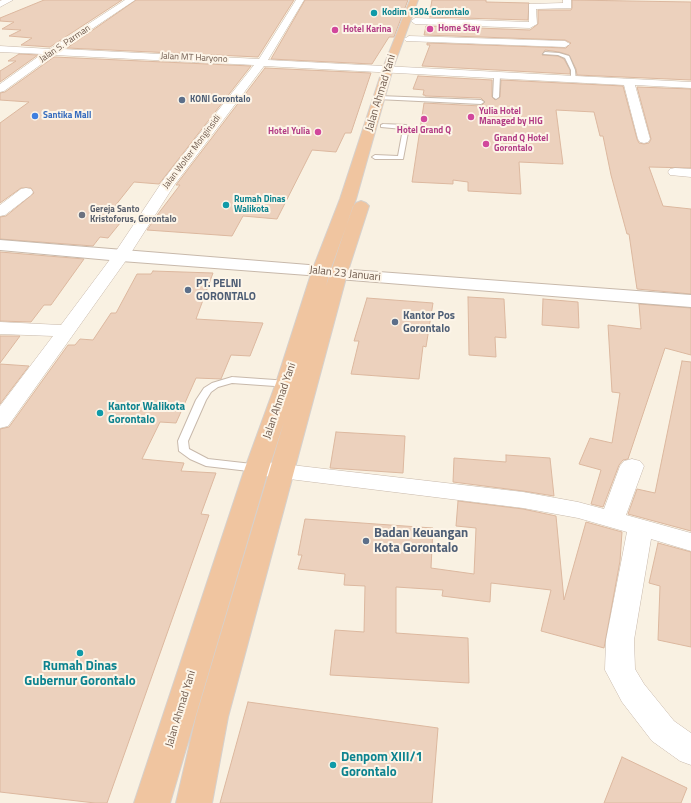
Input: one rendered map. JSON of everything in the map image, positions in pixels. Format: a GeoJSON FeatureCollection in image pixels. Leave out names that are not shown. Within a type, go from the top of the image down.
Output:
{"type":"FeatureCollection","features":[{"type":"Feature","properties":{"kind":"highway","name":"Jalan Ahmad Yani"},"geometry":{"type":"LineString","coordinates":[[194,803],[212,717],[282,471],[297,385],[330,273],[355,201],[393,69],[411,23]]}},
{"type":"Feature","properties":{"kind":"highway","name":"Jalan Ahmad Yani"},"geometry":{"type":"LineString","coordinates":[[355,201],[375,157],[383,126],[385,98]]}},
{"type":"Feature","properties":{"kind":"highway","name":"Jalan Ahmad Yani"},"geometry":{"type":"LineString","coordinates":[[152,803],[257,468],[297,385]]}},
{"type":"Feature","properties":{"kind":"street"},"geometry":{"type":"LineString","coordinates":[[0,4],[8,0]]}},
{"type":"Feature","properties":{"kind":"street","name":"Jalan S. Parman"},"geometry":{"type":"LineString","coordinates":[[0,89],[53,51],[131,0]]}},
{"type":"Feature","properties":{"kind":"street","name":"Jalan Wolter Monginsidi"},"geometry":{"type":"LineString","coordinates":[[0,421],[121,256],[168,182],[262,62],[300,0]]}},
{"type":"Feature","properties":{"kind":"street"},"geometry":{"type":"LineString","coordinates":[[411,23],[530,25],[533,24],[532,6],[568,6],[567,0]]}},
{"type":"Feature","properties":{"kind":"street"},"geometry":{"type":"LineString","coordinates":[[411,23],[565,44]]}},
{"type":"Feature","properties":{"kind":"street","name":"Jalan MT Haryono"},"geometry":{"type":"LineString","coordinates":[[0,49],[691,85]]}},
{"type":"Feature","properties":{"kind":"street"},"geometry":{"type":"LineString","coordinates":[[629,82],[644,139]]}},
{"type":"Feature","properties":{"kind":"street"},"geometry":{"type":"LineString","coordinates":[[675,172],[691,173]]}},
{"type":"Feature","properties":{"kind":"street"},"geometry":{"type":"LineString","coordinates":[[0,212],[26,192]]}},
{"type":"Feature","properties":{"kind":"street","name":"Jalan 23 Januari"},"geometry":{"type":"LineString","coordinates":[[0,245],[330,273],[691,301]]}},
{"type":"Feature","properties":{"kind":"street"},"geometry":{"type":"LineString","coordinates":[[0,328],[66,332]]}},
{"type":"Feature","properties":{"kind":"street"},"geometry":{"type":"LineString","coordinates":[[612,519],[632,466]]}},
{"type":"Feature","properties":{"kind":"street"},"geometry":{"type":"LineString","coordinates":[[257,468],[523,500],[578,510],[691,542]]}},
{"type":"Feature","properties":{"kind":"street"},"geometry":{"type":"LineString","coordinates":[[640,528],[620,640],[620,670],[633,693],[663,731],[691,751]]}},
{"type":"Feature","properties":{"kind":"lane"},"geometry":{"type":"LineString","coordinates":[[545,53],[559,54],[566,57],[573,70],[576,80]]}},
{"type":"Feature","properties":{"kind":"lane"},"geometry":{"type":"LineString","coordinates":[[496,97],[497,76]]}},
{"type":"Feature","properties":{"kind":"lane"},"geometry":{"type":"LineString","coordinates":[[385,98],[481,102]]}},
{"type":"Feature","properties":{"kind":"lane"},"geometry":{"type":"LineString","coordinates":[[257,468],[206,462],[184,451],[183,442],[201,400],[207,390],[215,385],[232,380],[297,385]]}},
{"type":"Feature","properties":{"kind":"building"},"geometry":{"type":"Polygon","coordinates":[[[44,0],[122,0],[50,47],[21,45],[32,38],[9,36],[21,30],[2,29],[14,22],[0,21],[0,18],[44,0]]]}},
{"type":"Feature","properties":{"kind":"building"},"geometry":{"type":"Polygon","coordinates":[[[136,0],[294,0],[258,57],[67,48],[136,0]]]}},
{"type":"Feature","properties":{"kind":"building"},"geometry":{"type":"Polygon","coordinates":[[[305,0],[408,0],[394,37],[389,37],[372,64],[271,59],[305,0]]]}},
{"type":"Feature","properties":{"kind":"building"},"geometry":{"type":"Polygon","coordinates":[[[432,0],[486,0],[486,2],[529,3],[528,20],[429,17],[432,0]]]}},
{"type":"Feature","properties":{"kind":"building"},"geometry":{"type":"Polygon","coordinates":[[[572,0],[691,2],[691,80],[577,75],[576,69],[569,55],[545,50],[542,55],[558,56],[564,59],[570,70],[570,74],[422,66],[430,45],[427,45],[427,43],[566,48],[571,43],[565,40],[424,35],[426,26],[530,30],[538,24],[538,10],[571,10],[572,0]]]}},
{"type":"Feature","properties":{"kind":"building"},"geometry":{"type":"Polygon","coordinates":[[[19,54],[38,55],[0,82],[0,71],[16,61],[8,61],[19,54]]]}},
{"type":"Feature","properties":{"kind":"building"},"geometry":{"type":"Polygon","coordinates":[[[54,57],[251,66],[159,184],[134,182],[107,216],[125,217],[108,238],[100,237],[93,246],[0,239],[0,217],[6,216],[34,193],[31,188],[21,188],[0,203],[0,123],[29,102],[0,100],[0,93],[5,92],[54,57]]]}},
{"type":"Feature","properties":{"kind":"building"},"geometry":{"type":"Polygon","coordinates":[[[265,68],[371,73],[351,133],[345,133],[336,152],[312,150],[277,219],[243,216],[232,236],[147,230],[180,185],[176,185],[265,68]]]}},
{"type":"Feature","properties":{"kind":"building"},"geometry":{"type":"Polygon","coordinates":[[[418,76],[492,80],[492,97],[495,100],[500,97],[501,80],[623,86],[637,139],[639,143],[644,144],[649,143],[651,139],[637,87],[691,89],[691,168],[649,167],[663,206],[691,209],[691,294],[637,289],[629,234],[627,234],[611,175],[603,136],[600,136],[594,112],[556,110],[563,164],[519,162],[521,194],[468,191],[468,182],[453,180],[453,184],[412,182],[424,103],[481,106],[485,102],[481,98],[425,96],[423,95],[424,90],[413,89],[418,76]]]}},
{"type":"Feature","properties":{"kind":"building"},"geometry":{"type":"Polygon","coordinates":[[[0,252],[84,259],[51,305],[44,305],[31,322],[0,321],[0,252]]]}},
{"type":"Feature","properties":{"kind":"building"},"geometry":{"type":"Polygon","coordinates":[[[153,271],[213,273],[196,319],[263,323],[250,356],[231,355],[221,379],[196,378],[176,423],[160,422],[142,459],[184,463],[181,471],[216,473],[201,514],[209,515],[107,803],[95,803],[0,792],[0,429],[9,427],[68,345],[75,345],[80,339],[93,340],[111,313],[116,313],[137,274],[151,274],[153,271]]]}},
{"type":"Feature","properties":{"kind":"building"},"geometry":{"type":"Polygon","coordinates":[[[468,297],[504,299],[506,338],[495,337],[496,357],[469,355],[468,297]]]}},
{"type":"Feature","properties":{"kind":"building"},"geometry":{"type":"Polygon","coordinates":[[[367,298],[433,303],[426,347],[423,346],[419,379],[351,374],[359,341],[354,341],[367,298]]]}},
{"type":"Feature","properties":{"kind":"building"},"geometry":{"type":"Polygon","coordinates":[[[543,299],[578,302],[579,328],[542,325],[543,299]]]}},
{"type":"Feature","properties":{"kind":"building"},"geometry":{"type":"Polygon","coordinates":[[[639,304],[691,308],[691,355],[665,348],[628,459],[623,460],[619,465],[603,507],[591,504],[601,470],[579,464],[590,438],[612,443],[620,393],[612,392],[608,325],[641,329],[639,304]]]}},
{"type":"Feature","properties":{"kind":"building"},"geometry":{"type":"Polygon","coordinates":[[[0,336],[20,336],[0,363],[0,336]]]}},
{"type":"Feature","properties":{"kind":"building"},"geometry":{"type":"Polygon","coordinates":[[[682,361],[691,362],[691,531],[628,514],[637,489],[655,493],[682,361]]]}},
{"type":"Feature","properties":{"kind":"building"},"geometry":{"type":"Polygon","coordinates":[[[0,364],[29,366],[0,404],[0,364]]]}},
{"type":"Feature","properties":{"kind":"building"},"geometry":{"type":"Polygon","coordinates":[[[336,432],[405,436],[403,473],[330,468],[336,432]]]}},
{"type":"Feature","properties":{"kind":"building"},"geometry":{"type":"Polygon","coordinates":[[[506,455],[550,458],[554,496],[453,482],[454,458],[506,462],[506,455]]]}},
{"type":"Feature","properties":{"kind":"building"},"geometry":{"type":"Polygon","coordinates":[[[458,501],[523,509],[556,516],[564,600],[586,522],[622,532],[620,561],[604,648],[541,631],[551,590],[491,583],[490,602],[442,596],[443,590],[396,587],[396,633],[468,638],[469,683],[330,675],[335,630],[364,632],[365,586],[344,585],[345,574],[298,569],[302,555],[298,555],[305,519],[433,528],[431,568],[474,574],[476,528],[456,526],[458,501]]]}},
{"type":"Feature","properties":{"kind":"building"},"geometry":{"type":"Polygon","coordinates":[[[658,543],[691,552],[691,647],[658,640],[660,586],[649,583],[658,543]]]}},
{"type":"Feature","properties":{"kind":"building","name":"Denpom XIII/1 Gorontalo"},"geometry":{"type":"Polygon","coordinates":[[[248,702],[438,728],[432,803],[220,803],[248,702]]]}},
{"type":"Feature","properties":{"kind":"building"},"geometry":{"type":"Polygon","coordinates":[[[622,757],[687,788],[681,803],[604,803],[622,757]]]}},
{"type":"Feature","properties":{"kind":"place","name":"Kodim 1304 Gorontalo"},"geometry":{"type":"Point","coordinates":[374,13]}},
{"type":"Feature","properties":{"kind":"place","name":"Home Stay"},"geometry":{"type":"Point","coordinates":[430,29]}},
{"type":"Feature","properties":{"kind":"place","name":"Hotel Karina"},"geometry":{"type":"Point","coordinates":[335,30]}},
{"type":"Feature","properties":{"kind":"place","name":"KONI Gorontalo"},"geometry":{"type":"Point","coordinates":[182,100]}},
{"type":"Feature","properties":{"kind":"place","name":"Santika Mall"},"geometry":{"type":"Point","coordinates":[35,116]}},
{"type":"Feature","properties":{"kind":"place","name":"Yulia Hotel Managed by HIG"},"geometry":{"type":"Point","coordinates":[471,117]}},
{"type":"Feature","properties":{"kind":"place","name":"Hotel Grand Q"},"geometry":{"type":"Point","coordinates":[424,119]}},
{"type":"Feature","properties":{"kind":"place","name":"Hotel Yulia"},"geometry":{"type":"Point","coordinates":[318,132]}},
{"type":"Feature","properties":{"kind":"place","name":"Grand Q Hotel Gorontalo"},"geometry":{"type":"Point","coordinates":[486,144]}},
{"type":"Feature","properties":{"kind":"place","name":"Rumah Dinas Walikota"},"geometry":{"type":"Point","coordinates":[226,205]}},
{"type":"Feature","properties":{"kind":"place","name":"Gereja Santo Kristoforus, Gorontalo"},"geometry":{"type":"Point","coordinates":[82,215]}},
{"type":"Feature","properties":{"kind":"place","name":"PT. PELNI GORONTALO"},"geometry":{"type":"Point","coordinates":[188,290]}},
{"type":"Feature","properties":{"kind":"place","name":"Kantor Pos Gorontalo"},"geometry":{"type":"Point","coordinates":[395,322]}},
{"type":"Feature","properties":{"kind":"place","name":"Kantor Walikota Gorontalo"},"geometry":{"type":"Point","coordinates":[100,413]}},
{"type":"Feature","properties":{"kind":"place","name":"Badan Keuangan Kota Gorontalo"},"geometry":{"type":"Point","coordinates":[366,541]}},
{"type":"Feature","properties":{"kind":"place","name":"Rumah Dinas Gubernur Gorontalo"},"geometry":{"type":"Point","coordinates":[80,653]}},
{"type":"Feature","properties":{"kind":"place","name":"Denpom XIII/1 Gorontalo"},"geometry":{"type":"Point","coordinates":[333,765]}}]}
